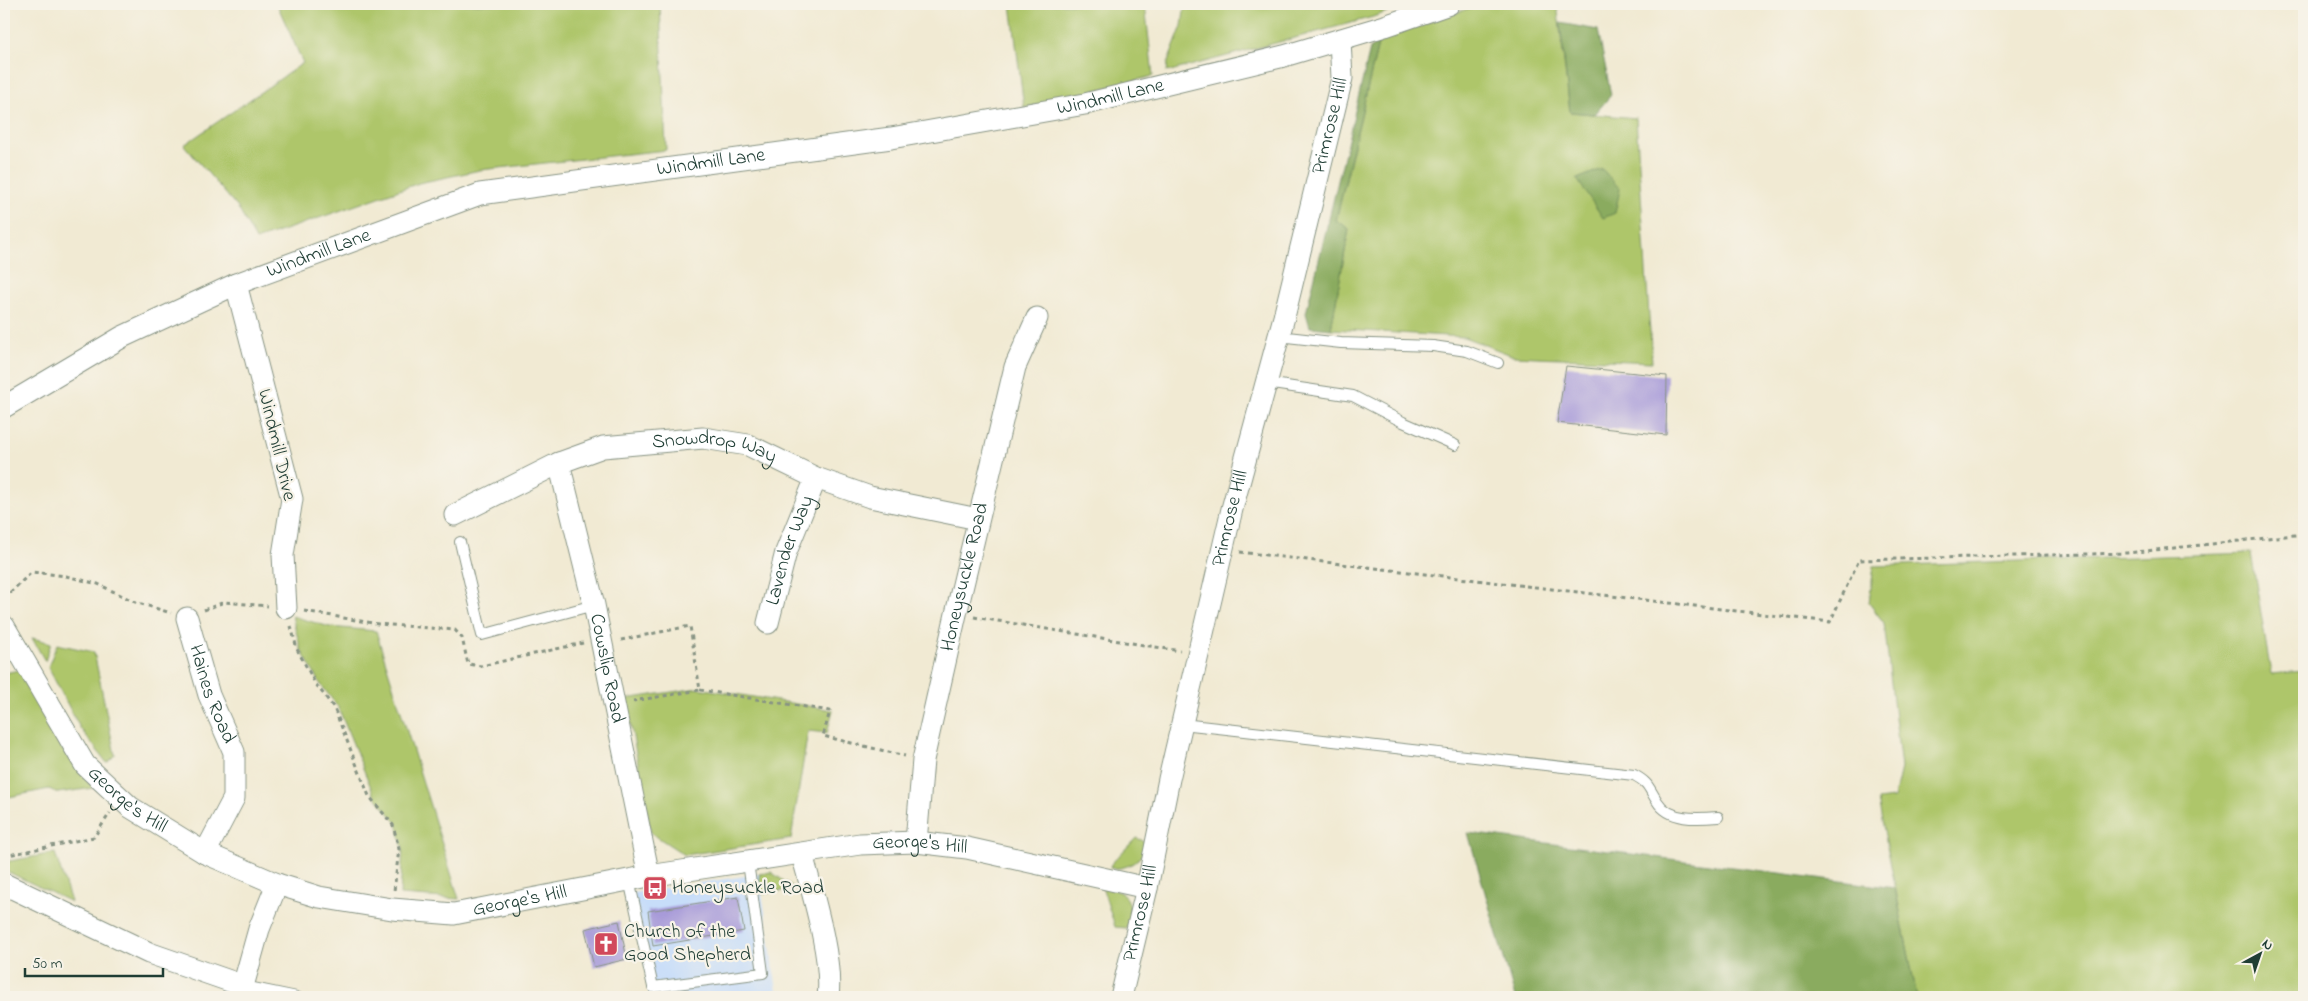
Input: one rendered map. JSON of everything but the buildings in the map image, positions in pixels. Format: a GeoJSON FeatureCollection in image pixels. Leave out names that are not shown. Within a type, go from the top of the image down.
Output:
{"type":"FeatureCollection","features":[{"type":"Feature","properties":{"kind":"street","name":"Windmill Lane"},"geometry":{"type":"LineString","coordinates":[[4,407],[122,337],[236,284],[480,194],[891,138],[1066,107],[1275,58],[1340,40],[1449,4]]}},
{"type":"Feature","properties":{"kind":"street","name":"Primrose Hill"},"geometry":{"type":"LineString","coordinates":[[1121,997],[1148,888],[1182,724],[1222,550],[1278,336],[1342,78],[1340,40]]}},
{"type":"Feature","properties":{"kind":"street","name":"Windmill Drive"},"geometry":{"type":"LineString","coordinates":[[236,284],[292,499],[283,555],[286,608]]}},
{"type":"Feature","properties":{"kind":"street","name":"Honeysuckle Road"},"geometry":{"type":"LineString","coordinates":[[916,842],[923,760],[956,614],[1015,367],[1037,318]]}},
{"type":"Feature","properties":{"kind":"street","name":"Snowdrop Way"},"geometry":{"type":"LineString","coordinates":[[455,515],[559,463],[603,447],[702,438],[748,445],[816,478],[870,497],[978,519]]}},
{"type":"Feature","properties":{"kind":"street","name":"Cowslip Road"},"geometry":{"type":"LineString","coordinates":[[559,463],[594,606],[615,703],[639,878]]}},
{"type":"Feature","properties":{"kind":"street","name":"Lavender Way"},"geometry":{"type":"LineString","coordinates":[[768,623],[786,552],[816,478]]}},
{"type":"Feature","properties":{"kind":"street","name":"Haines Road"},"geometry":{"type":"LineString","coordinates":[[187,618],[209,695],[234,752],[234,798],[205,853]]}},
{"type":"Feature","properties":{"kind":"street","name":"George's Hill"},"geometry":{"type":"LineString","coordinates":[[4,626],[85,764],[130,807],[205,853],[277,884],[319,897],[392,909],[454,914],[639,878],[860,844],[916,842],[967,848],[1148,888]]}},
{"type":"Feature","properties":{"kind":"street"},"geometry":{"type":"LineString","coordinates":[[802,854],[818,916],[830,984],[828,997]]}},
{"type":"Feature","properties":{"kind":"street"},"geometry":{"type":"LineString","coordinates":[[4,884],[149,953],[242,992],[259,929],[277,884]]}},
{"type":"Feature","properties":{"kind":"lane"},"geometry":{"type":"LineString","coordinates":[[1278,336],[1341,343],[1433,346],[1467,351],[1498,364]]}},
{"type":"Feature","properties":{"kind":"lane"},"geometry":{"type":"LineString","coordinates":[[1266,383],[1353,396],[1403,422],[1455,445]]}},
{"type":"Feature","properties":{"kind":"lane"},"geometry":{"type":"LineString","coordinates":[[460,542],[482,635],[594,606]]}},
{"type":"Feature","properties":{"kind":"lane"},"geometry":{"type":"LineString","coordinates":[[1182,724],[1634,775],[1647,782],[1663,809],[1686,818],[1718,817]]}},
{"type":"Feature","properties":{"kind":"lane"},"geometry":{"type":"LineString","coordinates":[[639,878],[654,987],[763,973],[748,862]]}},
{"type":"Feature","properties":{"kind":"lane"},"geometry":{"type":"LineString","coordinates":[[242,992],[297,997]]}},
{"type":"Feature","properties":{"kind":"path"},"geometry":{"type":"LineString","coordinates":[[1222,550],[1830,622],[1859,560],[2127,553],[2304,534]]}},
{"type":"Feature","properties":{"kind":"path"},"geometry":{"type":"LineString","coordinates":[[286,608],[297,649],[315,683],[334,708],[369,796],[393,825],[399,849],[392,909]]}},
{"type":"Feature","properties":{"kind":"path"},"geometry":{"type":"LineString","coordinates":[[956,614],[1198,654]]}},
{"type":"Feature","properties":{"kind":"path"},"geometry":{"type":"LineString","coordinates":[[602,644],[690,626],[700,690]]}},
{"type":"Feature","properties":{"kind":"path"},"geometry":{"type":"LineString","coordinates":[[615,703],[700,690],[830,711],[823,736],[914,758]]}},
{"type":"Feature","properties":{"kind":"path"},"geometry":{"type":"LineString","coordinates":[[4,856],[94,837],[121,798]]}},
{"type":"Feature","properties":{"kind":"shaded area"},"geometry":{"type":"Polygon","coordinates":[[[759,874],[778,997],[650,997],[633,893],[759,874]]]}},
{"type":"Feature","properties":{"kind":"green space"},"geometry":{"type":"Polygon","coordinates":[[[277,4],[660,4],[666,150],[480,170],[419,183],[256,240],[238,208],[184,145],[303,63],[277,4]]]}},
{"type":"Feature","properties":{"kind":"green space"},"geometry":{"type":"Polygon","coordinates":[[[1011,4],[1145,4],[1153,76],[1024,108],[1011,4]]]}},
{"type":"Feature","properties":{"kind":"green space"},"geometry":{"type":"Polygon","coordinates":[[[1185,4],[1409,4],[1373,17],[1167,72],[1168,62],[1182,26],[1185,4]]]}},
{"type":"Feature","properties":{"kind":"green space"},"geometry":{"type":"Polygon","coordinates":[[[1481,4],[1557,4],[1570,112],[1636,118],[1652,362],[1514,356],[1464,337],[1331,329],[1349,229],[1336,221],[1379,40],[1481,4]]]}},
{"type":"Feature","properties":{"kind":"green space"},"geometry":{"type":"Polygon","coordinates":[[[1560,23],[1598,30],[1611,95],[1595,114],[1570,112],[1560,23]]]}},
{"type":"Feature","properties":{"kind":"green space"},"geometry":{"type":"Polygon","coordinates":[[[1379,40],[1336,220],[1349,229],[1331,329],[1310,327],[1306,313],[1370,49],[1379,40]]]}},
{"type":"Feature","properties":{"kind":"green space"},"geometry":{"type":"Polygon","coordinates":[[[1602,169],[1620,189],[1615,213],[1603,218],[1577,179],[1602,169]]]}},
{"type":"Feature","properties":{"kind":"green space"},"geometry":{"type":"Polygon","coordinates":[[[2251,553],[2271,674],[2304,671],[2304,997],[1917,997],[1878,800],[1894,798],[1901,768],[1884,623],[1869,603],[1874,566],[2251,553]]]}},
{"type":"Feature","properties":{"kind":"green space"},"geometry":{"type":"Polygon","coordinates":[[[292,616],[330,627],[376,631],[459,899],[400,895],[403,849],[397,823],[374,795],[338,707],[319,682],[301,650],[292,616]]]}},
{"type":"Feature","properties":{"kind":"green space"},"geometry":{"type":"Polygon","coordinates":[[[32,638],[51,643],[45,661],[32,638]]]}},
{"type":"Feature","properties":{"kind":"green space"},"geometry":{"type":"Polygon","coordinates":[[[57,644],[94,652],[115,755],[107,763],[80,728],[48,667],[57,644]]]}},
{"type":"Feature","properties":{"kind":"green space"},"geometry":{"type":"Polygon","coordinates":[[[19,670],[62,749],[93,788],[58,793],[49,789],[4,798],[4,673],[19,670]]]}},
{"type":"Feature","properties":{"kind":"green space"},"geometry":{"type":"Polygon","coordinates":[[[698,688],[833,710],[827,733],[808,731],[791,839],[685,855],[651,833],[626,699],[698,688]]]}},
{"type":"Feature","properties":{"kind":"green space"},"geometry":{"type":"Polygon","coordinates":[[[1468,833],[1895,888],[1917,997],[1515,997],[1468,833]]]}},
{"type":"Feature","properties":{"kind":"green space"},"geometry":{"type":"Polygon","coordinates":[[[1136,838],[1149,843],[1138,859],[1134,863],[1123,867],[1110,868],[1111,864],[1136,838]]]}},
{"type":"Feature","properties":{"kind":"green space"},"geometry":{"type":"Polygon","coordinates":[[[55,853],[71,902],[4,870],[4,862],[55,853]]]}},
{"type":"Feature","properties":{"kind":"green space"},"geometry":{"type":"Polygon","coordinates":[[[771,872],[795,889],[762,894],[759,874],[771,872]]]}},
{"type":"Feature","properties":{"kind":"green space"},"geometry":{"type":"Polygon","coordinates":[[[1102,886],[1124,895],[1127,899],[1130,911],[1127,928],[1115,927],[1102,886]]]}},
{"type":"Feature","properties":{"kind":"place","name":"Honeysuckle Road"},"geometry":{"type":"Point","coordinates":[655,888]}},
{"type":"Feature","properties":{"kind":"place","name":"Church of the Good Shepherd"},"geometry":{"type":"Point","coordinates":[606,944]}}]}
